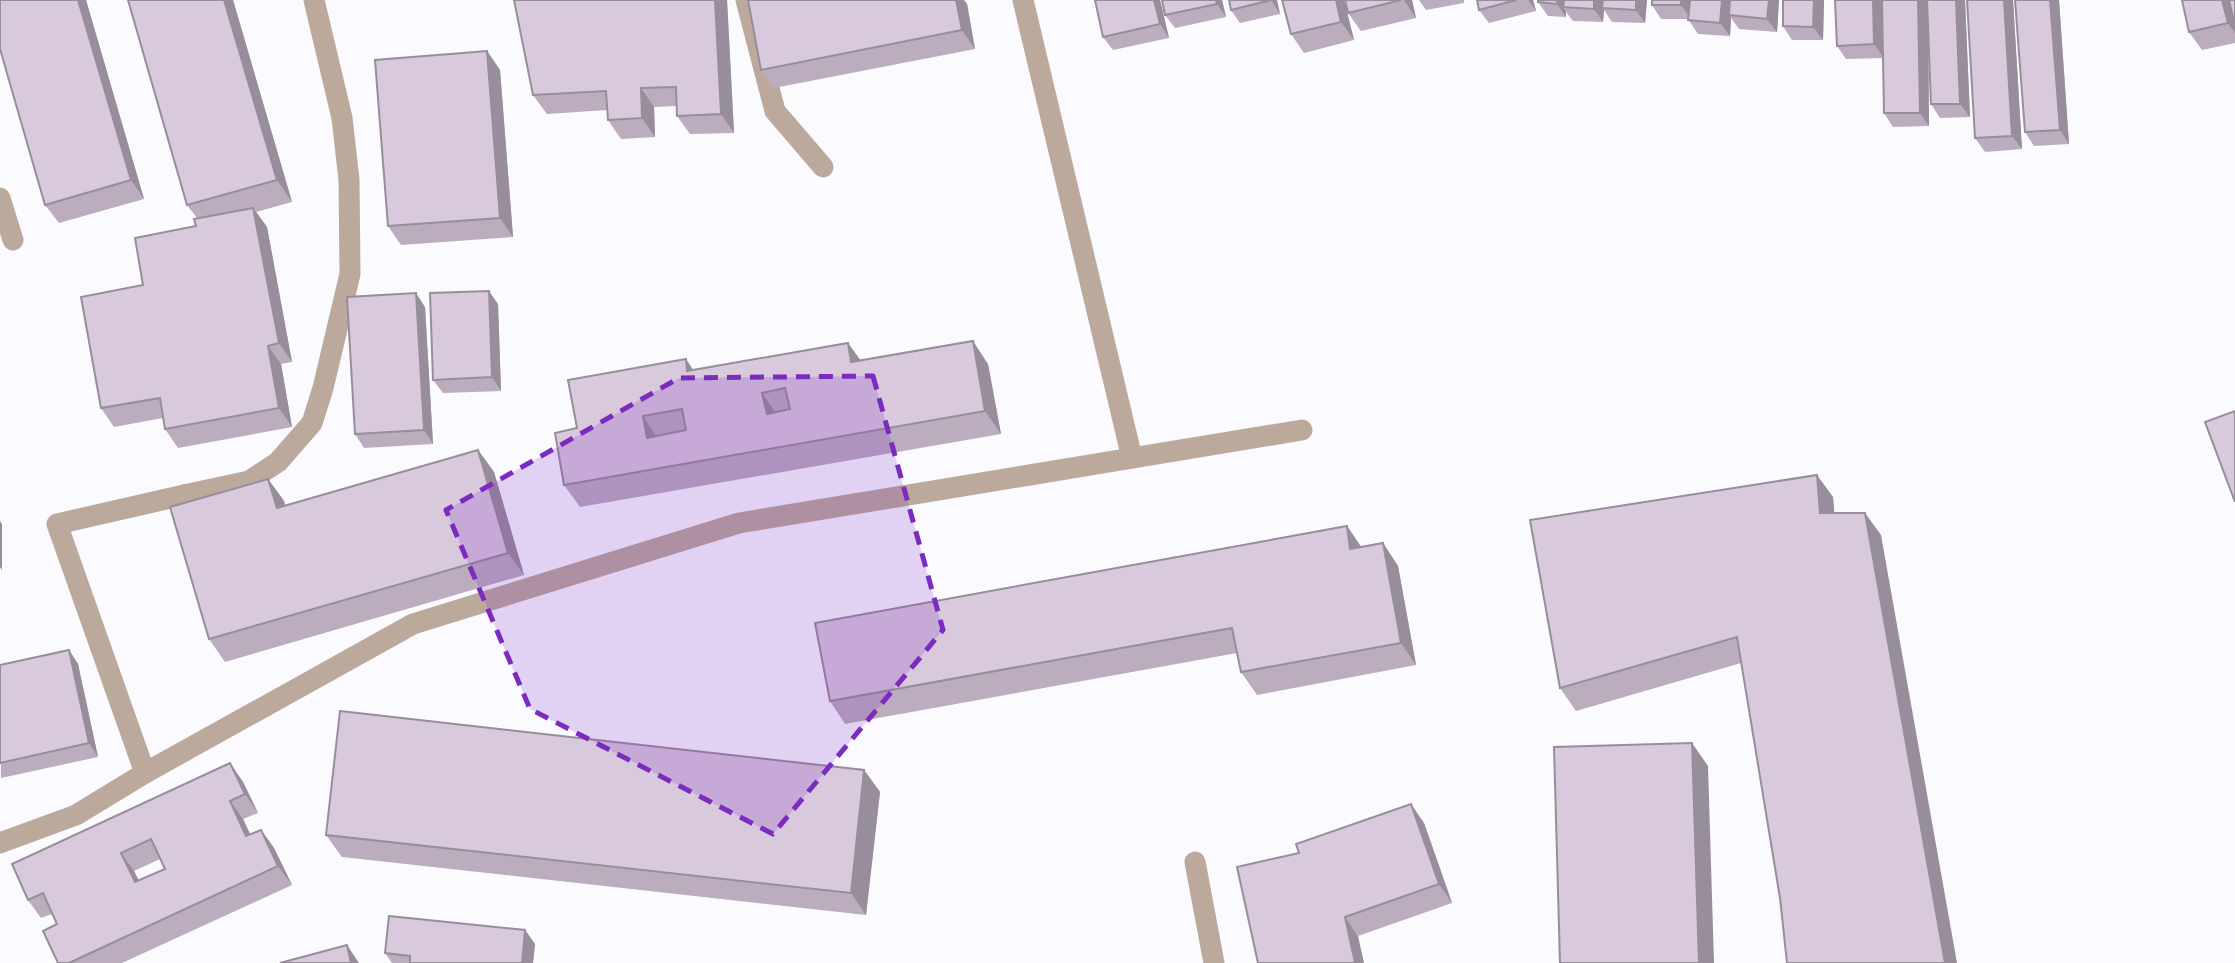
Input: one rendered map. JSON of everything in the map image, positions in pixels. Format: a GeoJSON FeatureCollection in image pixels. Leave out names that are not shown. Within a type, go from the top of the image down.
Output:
{"type":"FeatureCollection","features":[{"type":"Feature","properties":{"kind":"street"},"geometry":{"type":"LineString","coordinates":[[145,773],[57,524],[249,481],[278,462],[312,423],[350,274],[349,180],[342,118],[314,0]]}},
{"type":"Feature","properties":{"kind":"street"},"geometry":{"type":"LineString","coordinates":[[746,0],[775,111],[823,167]]}},
{"type":"Feature","properties":{"kind":"street"},"geometry":{"type":"LineString","coordinates":[[1023,0],[1132,458]]}},
{"type":"Feature","properties":{"kind":"street"},"geometry":{"type":"LineString","coordinates":[[0,198],[13,240]]}},
{"type":"Feature","properties":{"kind":"street"},"geometry":{"type":"LineString","coordinates":[[0,843],[76,815],[145,773],[413,624],[739,523],[1302,430]]}},
{"type":"Feature","properties":{"kind":"street"},"geometry":{"type":"LineString","coordinates":[[1195,862],[1214,963]]}},
{"type":"Feature","properties":{"kind":"highlighted area"},"geometry":{"type":"Polygon","coordinates":[[[873,376],[943,630],[773,834],[530,709],[446,510],[679,378],[873,376]]]}},
{"type":"Feature","properties":{"kind":"building"},"geometry":{"type":"Polygon","coordinates":[[[0,0],[78,0],[131,180],[45,205],[0,49],[0,0]]]}},
{"type":"Feature","properties":{"kind":"building"},"geometry":{"type":"Polygon","coordinates":[[[128,0],[224,0],[277,180],[187,205],[128,0]]]}},
{"type":"Feature","properties":{"kind":"building"},"geometry":{"type":"Polygon","coordinates":[[[514,0],[715,0],[721,114],[677,116],[676,87],[641,88],[642,118],[608,120],[606,91],[533,95],[514,0]]]}},
{"type":"Feature","properties":{"kind":"building"},"geometry":{"type":"Polygon","coordinates":[[[748,0],[956,0],[962,30],[761,70],[748,0]]]}},
{"type":"Feature","properties":{"kind":"building"},"geometry":{"type":"Polygon","coordinates":[[[1095,0],[1154,0],[1160,24],[1103,37],[1095,0]]]}},
{"type":"Feature","properties":{"kind":"building"},"geometry":{"type":"Polygon","coordinates":[[[1162,0],[1216,0],[1217,4],[1165,15],[1162,0]]]}},
{"type":"Feature","properties":{"kind":"building"},"geometry":{"type":"Polygon","coordinates":[[[1229,0],[1271,0],[1231,10],[1229,0]]]}},
{"type":"Feature","properties":{"kind":"building"},"geometry":{"type":"Polygon","coordinates":[[[1282,0],[1336,0],[1341,22],[1291,34],[1282,0]]]}},
{"type":"Feature","properties":{"kind":"building"},"geometry":{"type":"Polygon","coordinates":[[[1345,0],[1401,0],[1348,13],[1345,0]]]}},
{"type":"Feature","properties":{"kind":"building"},"geometry":{"type":"Polygon","coordinates":[[[1477,0],[1516,0],[1479,10],[1477,0]]]}},
{"type":"Feature","properties":{"kind":"building"},"geometry":{"type":"Polygon","coordinates":[[[1557,0],[1557,4],[1538,2],[1557,0]]]}},
{"type":"Feature","properties":{"kind":"building"},"geometry":{"type":"Polygon","coordinates":[[[1564,0],[1594,0],[1594,9],[1563,7],[1564,0]]]}},
{"type":"Feature","properties":{"kind":"building"},"geometry":{"type":"Polygon","coordinates":[[[1603,0],[1636,0],[1636,10],[1602,8],[1603,0]]]}},
{"type":"Feature","properties":{"kind":"building"},"geometry":{"type":"Polygon","coordinates":[[[1652,0],[1681,0],[1681,5],[1652,5],[1652,0]]]}},
{"type":"Feature","properties":{"kind":"building"},"geometry":{"type":"Polygon","coordinates":[[[1690,0],[1722,0],[1720,23],[1688,20],[1690,0]]]}},
{"type":"Feature","properties":{"kind":"building"},"geometry":{"type":"Polygon","coordinates":[[[1730,0],[1769,0],[1767,19],[1729,15],[1730,0]]]}},
{"type":"Feature","properties":{"kind":"building"},"geometry":{"type":"Polygon","coordinates":[[[1783,0],[1814,0],[1813,27],[1783,26],[1783,0]]]}},
{"type":"Feature","properties":{"kind":"building"},"geometry":{"type":"Polygon","coordinates":[[[1835,0],[1873,0],[1874,44],[1837,46],[1835,0]]]}},
{"type":"Feature","properties":{"kind":"building"},"geometry":{"type":"Polygon","coordinates":[[[1882,0],[1918,0],[1920,113],[1884,113],[1882,0]]]}},
{"type":"Feature","properties":{"kind":"building"},"geometry":{"type":"Polygon","coordinates":[[[1927,0],[1956,0],[1960,104],[1931,104],[1927,0]]]}},
{"type":"Feature","properties":{"kind":"building"},"geometry":{"type":"Polygon","coordinates":[[[1967,0],[2004,0],[2012,136],[1975,138],[1967,0]]]}},
{"type":"Feature","properties":{"kind":"building"},"geometry":{"type":"Polygon","coordinates":[[[2015,0],[2050,0],[2060,130],[2025,132],[2015,0]]]}},
{"type":"Feature","properties":{"kind":"building"},"geometry":{"type":"Polygon","coordinates":[[[2182,0],[2222,0],[2228,23],[2189,32],[2182,0]]]}},
{"type":"Feature","properties":{"kind":"building"},"geometry":{"type":"Polygon","coordinates":[[[2229,0],[2235,0],[2235,25],[2229,0]]]}},
{"type":"Feature","properties":{"kind":"building"},"geometry":{"type":"Polygon","coordinates":[[[487,51],[500,218],[388,226],[375,60],[487,51]]]}},
{"type":"Feature","properties":{"kind":"building"},"geometry":{"type":"Polygon","coordinates":[[[253,208],[279,343],[268,346],[279,408],[165,429],[160,398],[101,408],[81,297],[143,285],[135,238],[196,226],[194,219],[253,208]]]}},
{"type":"Feature","properties":{"kind":"building"},"geometry":{"type":"Polygon","coordinates":[[[489,291],[492,377],[433,380],[430,293],[489,291]]]}},
{"type":"Feature","properties":{"kind":"building"},"geometry":{"type":"Polygon","coordinates":[[[416,293],[424,430],[355,434],[347,297],[416,293]]]}},
{"type":"Feature","properties":{"kind":"building"},"geometry":{"type":"Polygon","coordinates":[[[973,341],[985,411],[564,485],[555,433],[577,428],[568,380],[686,359],[687,371],[848,343],[851,362],[973,341]],[[785,388],[762,393],[767,414],[790,409],[785,388]],[[682,409],[643,416],[647,438],[686,430],[682,409]]]}},
{"type":"Feature","properties":{"kind":"building"},"geometry":{"type":"Polygon","coordinates":[[[2235,411],[2235,502],[2205,422],[2235,411]]]}},
{"type":"Feature","properties":{"kind":"building"},"geometry":{"type":"Polygon","coordinates":[[[478,450],[508,553],[209,639],[170,507],[268,479],[277,508],[478,450]]]}},
{"type":"Feature","properties":{"kind":"building"},"geometry":{"type":"Polygon","coordinates":[[[1817,475],[1820,513],[1865,513],[1945,963],[1787,963],[1780,898],[1737,637],[1560,688],[1530,520],[1817,475]]]}},
{"type":"Feature","properties":{"kind":"building"},"geometry":{"type":"Polygon","coordinates":[[[1347,526],[1350,549],[1383,543],[1401,643],[1241,672],[1232,628],[830,701],[815,623],[1347,526]]]}},
{"type":"Feature","properties":{"kind":"building"},"geometry":{"type":"Polygon","coordinates":[[[69,650],[89,743],[0,763],[0,665],[69,650]]]}},
{"type":"Feature","properties":{"kind":"building"},"geometry":{"type":"Polygon","coordinates":[[[340,711],[864,770],[851,893],[326,835],[340,711]]]}},
{"type":"Feature","properties":{"kind":"building"},"geometry":{"type":"Polygon","coordinates":[[[1692,743],[1699,963],[1560,963],[1554,747],[1692,743]]]}},
{"type":"Feature","properties":{"kind":"building"},"geometry":{"type":"Polygon","coordinates":[[[230,763],[245,794],[230,801],[246,836],[261,830],[278,866],[69,963],[58,963],[43,931],[57,924],[43,893],[28,900],[12,864],[230,763]],[[151,839],[121,853],[135,882],[165,869],[151,839]]]}},
{"type":"Feature","properties":{"kind":"building"},"geometry":{"type":"Polygon","coordinates":[[[1411,804],[1439,884],[1345,917],[1355,963],[1258,963],[1237,867],[1299,853],[1296,844],[1411,804]]]}},
{"type":"Feature","properties":{"kind":"building"},"geometry":{"type":"Polygon","coordinates":[[[389,916],[525,930],[522,963],[410,963],[410,956],[385,953],[389,916]]]}},
{"type":"Feature","properties":{"kind":"building"},"geometry":{"type":"Polygon","coordinates":[[[347,945],[351,963],[280,963],[347,945]]]}}]}
